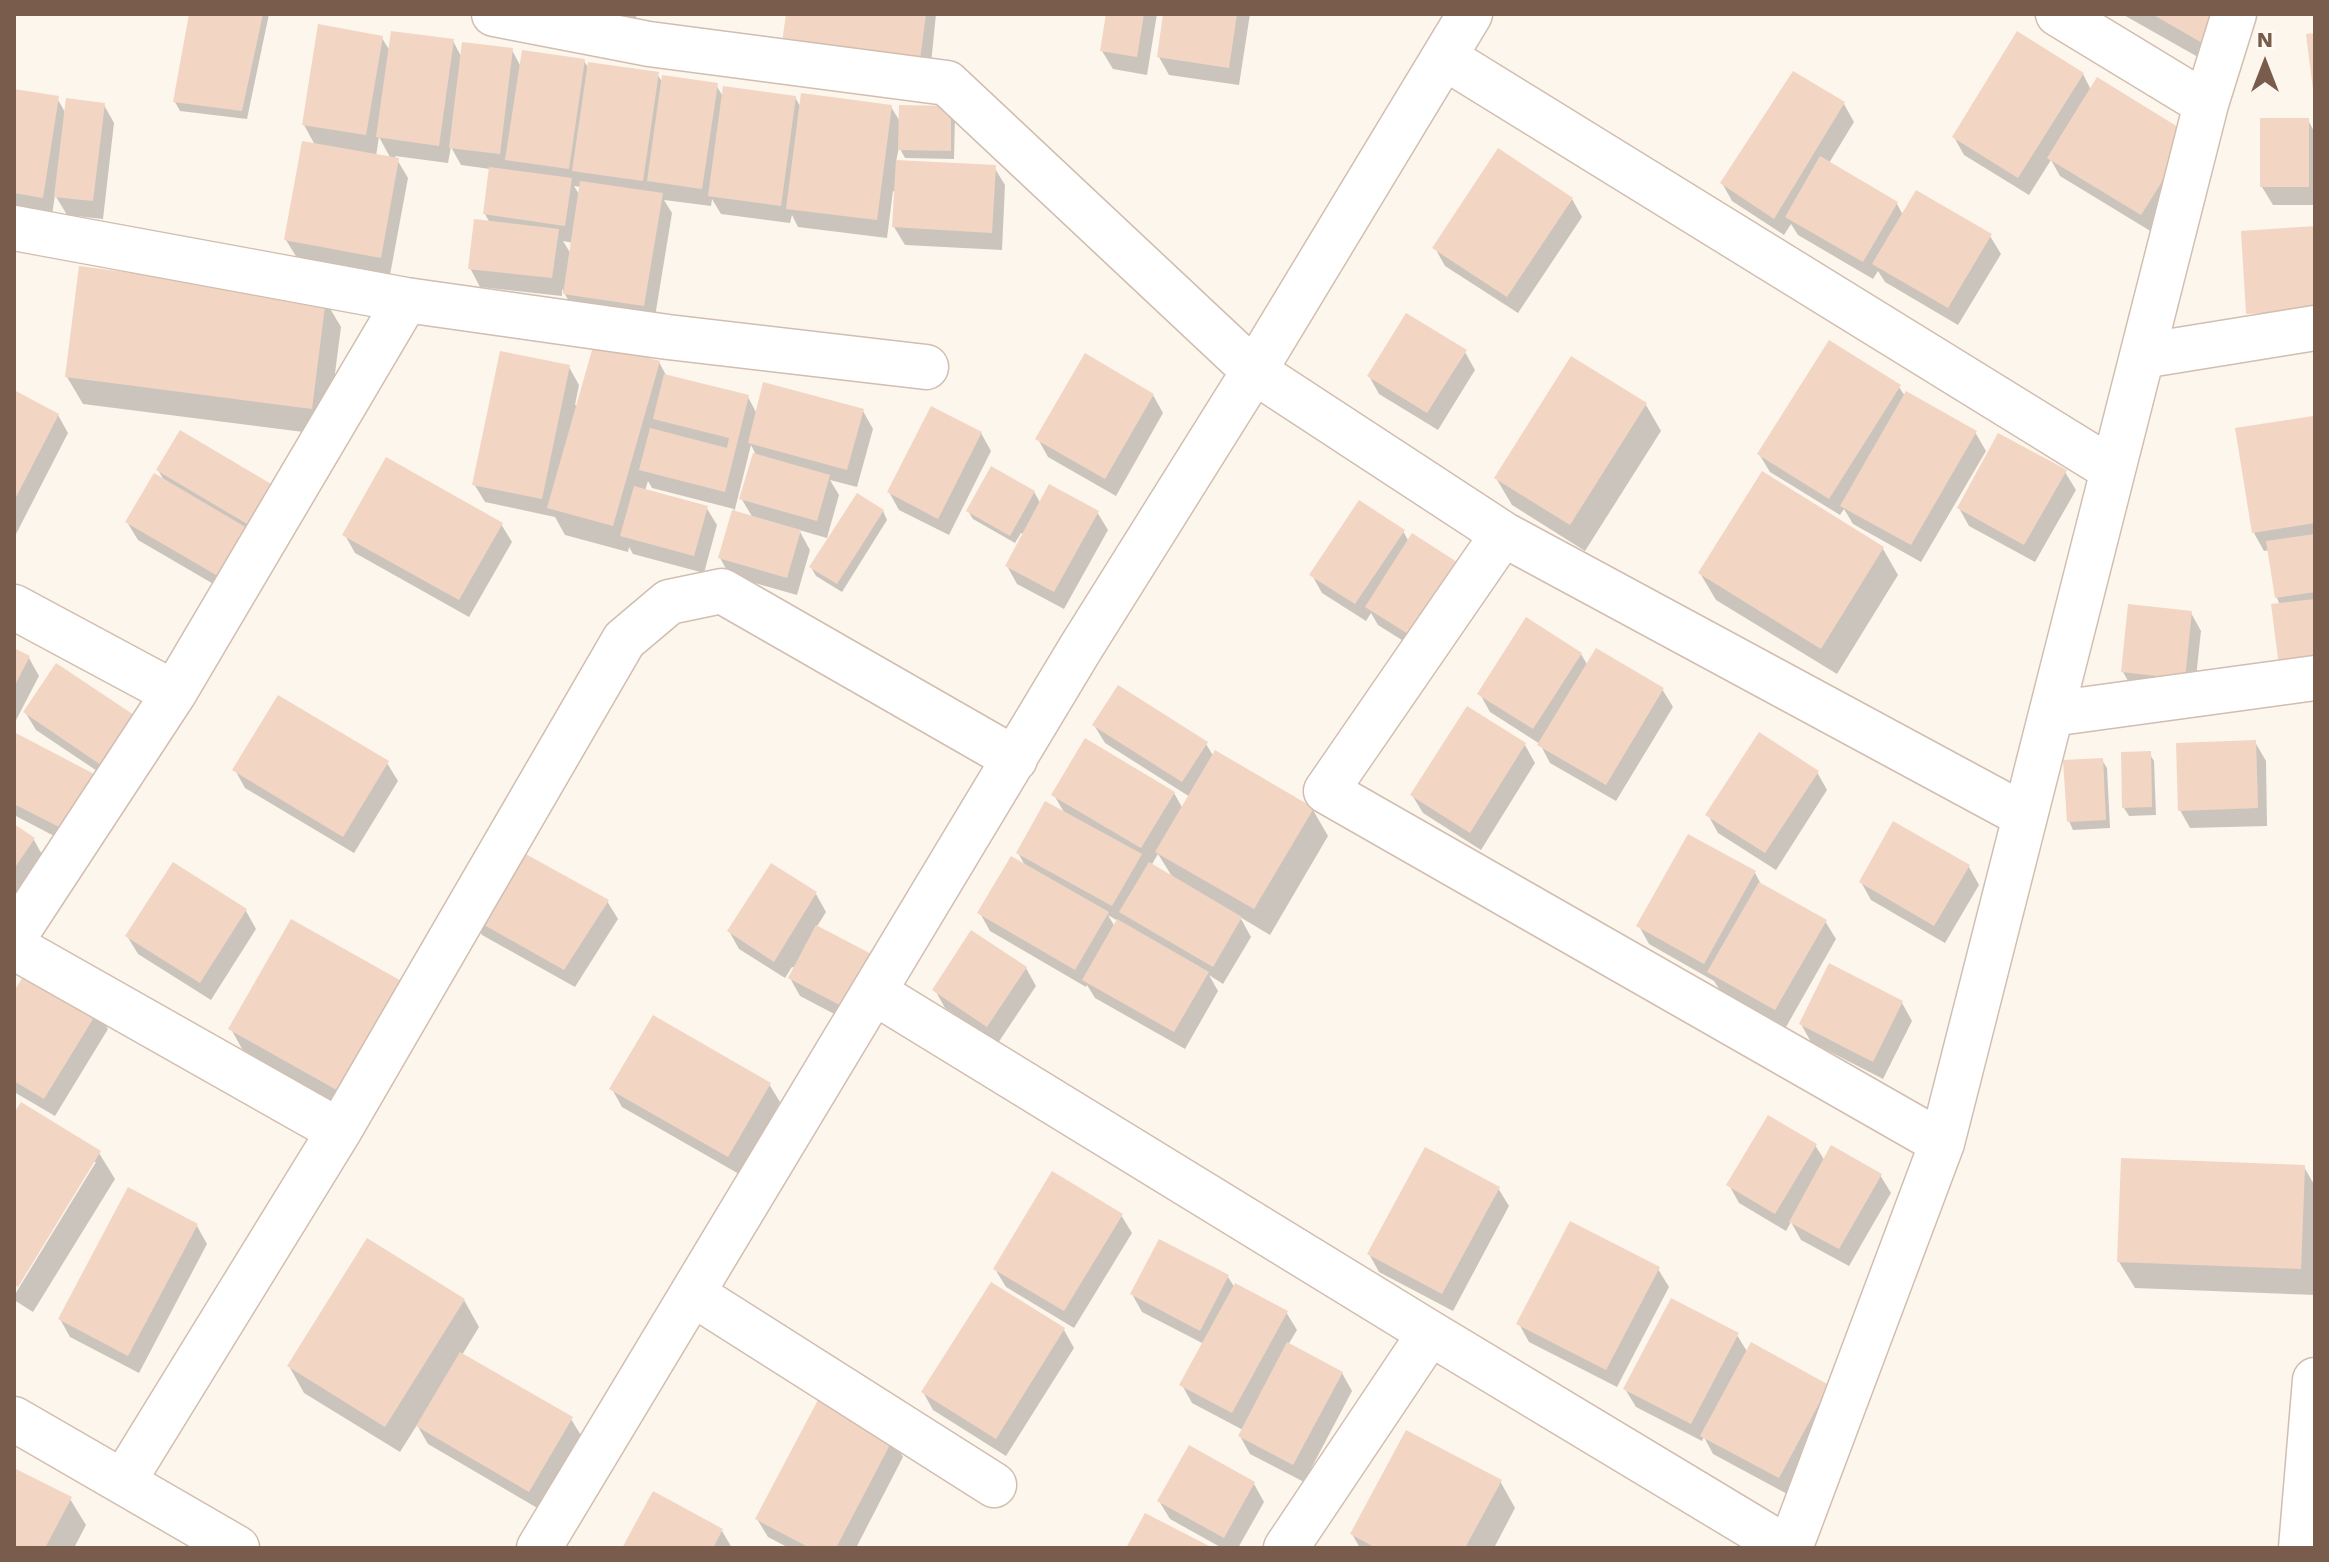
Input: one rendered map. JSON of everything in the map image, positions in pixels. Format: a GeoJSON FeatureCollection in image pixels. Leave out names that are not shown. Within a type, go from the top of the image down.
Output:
{"type":"FeatureCollection","features":[{"type":"Feature","properties":{"kind":"street"},"geometry":{"type":"LineString","coordinates":[[494,14],[652,29],[947,83],[1254,371],[1503,534],[2025,816]]}},
{"type":"Feature","properties":{"kind":"street"},"geometry":{"type":"LineString","coordinates":[[539,1548],[1015,759],[1470,14]]}},
{"type":"Feature","properties":{"kind":"street"},"geometry":{"type":"LineString","coordinates":[[2058,14],[2206,104]]}},
{"type":"Feature","properties":{"kind":"street"},"geometry":{"type":"LineString","coordinates":[[874,992],[1430,1333],[1789,1548],[1942,1143],[2206,104],[2234,14]]}},
{"type":"Feature","properties":{"kind":"street"},"geometry":{"type":"LineString","coordinates":[[1444,57],[2113,470]]}},
{"type":"Feature","properties":{"kind":"street"},"geometry":{"type":"LineString","coordinates":[[14,228],[406,300],[668,337],[926,367]]}},
{"type":"Feature","properties":{"kind":"street"},"geometry":{"type":"LineString","coordinates":[[14,937],[174,693],[406,300]]}},
{"type":"Feature","properties":{"kind":"street"},"geometry":{"type":"LineString","coordinates":[[2142,356],[2315,328]]}},
{"type":"Feature","properties":{"kind":"street"},"geometry":{"type":"LineString","coordinates":[[1503,534],[1326,791],[1942,1143]]}},
{"type":"Feature","properties":{"kind":"street"},"geometry":{"type":"LineString","coordinates":[[123,1482],[339,1131],[624,640],[669,602],[722,591],[1015,759]]}},
{"type":"Feature","properties":{"kind":"street"},"geometry":{"type":"LineString","coordinates":[[14,607],[174,693]]}},
{"type":"Feature","properties":{"kind":"street"},"geometry":{"type":"LineString","coordinates":[[2051,714],[2315,678]]}},
{"type":"Feature","properties":{"kind":"street"},"geometry":{"type":"LineString","coordinates":[[14,947],[339,1131]]}},
{"type":"Feature","properties":{"kind":"street"},"geometry":{"type":"LineString","coordinates":[[693,1294],[994,1485]]}},
{"type":"Feature","properties":{"kind":"street"},"geometry":{"type":"LineString","coordinates":[[1286,1548],[1430,1333]]}},
{"type":"Feature","properties":{"kind":"street"},"geometry":{"type":"LineString","coordinates":[[2301,1548],[2315,1380]]}},
{"type":"Feature","properties":{"kind":"street"},"geometry":{"type":"LineString","coordinates":[[14,1419],[237,1548]]}},
{"type":"Feature","properties":{"kind":"building"},"geometry":{"type":"Polygon","coordinates":[[[189,14],[263,14],[242,111],[173,102],[189,14]]]}},
{"type":"Feature","properties":{"kind":"building"},"geometry":{"type":"Polygon","coordinates":[[[786,14],[926,14],[919,67],[781,50],[786,14]]]}},
{"type":"Feature","properties":{"kind":"building"},"geometry":{"type":"Polygon","coordinates":[[[1106,14],[1144,14],[1137,57],[1100,51],[1106,14]]]}},
{"type":"Feature","properties":{"kind":"building"},"geometry":{"type":"Polygon","coordinates":[[[1163,14],[1237,14],[1229,68],[1157,57],[1163,14]]]}},
{"type":"Feature","properties":{"kind":"building"},"geometry":{"type":"Polygon","coordinates":[[[2152,14],[2221,14],[2204,44],[2152,14]]]}},
{"type":"Feature","properties":{"kind":"building"},"geometry":{"type":"Polygon","coordinates":[[[318,24],[383,36],[366,135],[302,125],[318,24]]]}},
{"type":"Feature","properties":{"kind":"building"},"geometry":{"type":"Polygon","coordinates":[[[391,31],[454,39],[439,146],[376,137],[391,31]]]}},
{"type":"Feature","properties":{"kind":"building"},"geometry":{"type":"Polygon","coordinates":[[[2017,31],[2084,73],[2018,178],[1952,137],[2017,31]]]}},
{"type":"Feature","properties":{"kind":"building"},"geometry":{"type":"Polygon","coordinates":[[[2315,33],[2315,89],[2313,90],[2306,34],[2315,33]]]}},
{"type":"Feature","properties":{"kind":"building"},"geometry":{"type":"Polygon","coordinates":[[[462,42],[513,48],[500,154],[449,148],[462,42]]]}},
{"type":"Feature","properties":{"kind":"building"},"geometry":{"type":"Polygon","coordinates":[[[522,50],[585,59],[569,169],[505,160],[522,50]]]}},
{"type":"Feature","properties":{"kind":"building"},"geometry":{"type":"Polygon","coordinates":[[[588,62],[659,72],[643,181],[572,171],[588,62]]]}},
{"type":"Feature","properties":{"kind":"building"},"geometry":{"type":"Polygon","coordinates":[[[1793,71],[1845,102],[1774,219],[1720,183],[1793,71]]]}},
{"type":"Feature","properties":{"kind":"building"},"geometry":{"type":"Polygon","coordinates":[[[662,75],[718,83],[702,189],[647,181],[662,75]]]}},
{"type":"Feature","properties":{"kind":"building"},"geometry":{"type":"Polygon","coordinates":[[[2097,77],[2191,135],[2141,215],[2047,158],[2097,77]]]}},
{"type":"Feature","properties":{"kind":"building"},"geometry":{"type":"Polygon","coordinates":[[[723,86],[796,96],[781,206],[708,196],[723,86]]]}},
{"type":"Feature","properties":{"kind":"building"},"geometry":{"type":"Polygon","coordinates":[[[14,89],[59,96],[43,198],[14,193],[14,89]]]}},
{"type":"Feature","properties":{"kind":"building"},"geometry":{"type":"Polygon","coordinates":[[[801,93],[892,105],[877,220],[786,209],[801,93]]]}},
{"type":"Feature","properties":{"kind":"building"},"geometry":{"type":"Polygon","coordinates":[[[66,98],[105,103],[93,201],[54,197],[66,98]]]}},
{"type":"Feature","properties":{"kind":"building"},"geometry":{"type":"Polygon","coordinates":[[[899,105],[951,106],[951,151],[898,150],[899,105]]]}},
{"type":"Feature","properties":{"kind":"building"},"geometry":{"type":"Polygon","coordinates":[[[2260,118],[2309,118],[2309,187],[2260,187],[2260,118]]]}},
{"type":"Feature","properties":{"kind":"building"},"geometry":{"type":"Polygon","coordinates":[[[302,141],[399,158],[381,258],[284,240],[302,141]]]}},
{"type":"Feature","properties":{"kind":"building"},"geometry":{"type":"Polygon","coordinates":[[[1498,148],[1573,198],[1507,297],[1432,248],[1498,148]]]}},
{"type":"Feature","properties":{"kind":"building"},"geometry":{"type":"Polygon","coordinates":[[[1820,156],[1898,202],[1863,262],[1785,217],[1820,156]]]}},
{"type":"Feature","properties":{"kind":"building"},"geometry":{"type":"Polygon","coordinates":[[[896,160],[996,165],[992,233],[892,227],[896,160]]]}},
{"type":"Feature","properties":{"kind":"building"},"geometry":{"type":"Polygon","coordinates":[[[489,167],[572,178],[565,226],[483,214],[489,167]]]}},
{"type":"Feature","properties":{"kind":"building"},"geometry":{"type":"Polygon","coordinates":[[[580,181],[663,193],[644,306],[563,294],[580,181]]]}},
{"type":"Feature","properties":{"kind":"building"},"geometry":{"type":"Polygon","coordinates":[[[1916,190],[1992,234],[1948,308],[1872,264],[1916,190]]]}},
{"type":"Feature","properties":{"kind":"building"},"geometry":{"type":"Polygon","coordinates":[[[474,219],[559,229],[552,278],[468,269],[474,219]]]}},
{"type":"Feature","properties":{"kind":"building"},"geometry":{"type":"Polygon","coordinates":[[[2315,226],[2315,310],[2246,314],[2241,231],[2315,226]]]}},
{"type":"Feature","properties":{"kind":"building"},"geometry":{"type":"Polygon","coordinates":[[[79,266],[326,298],[312,409],[65,377],[79,266]]]}},
{"type":"Feature","properties":{"kind":"building"},"geometry":{"type":"Polygon","coordinates":[[[1406,313],[1467,350],[1427,413],[1367,376],[1406,313]]]}},
{"type":"Feature","properties":{"kind":"building"},"geometry":{"type":"Polygon","coordinates":[[[1829,340],[1901,385],[1829,499],[1757,454],[1829,340]]]}},
{"type":"Feature","properties":{"kind":"building"},"geometry":{"type":"Polygon","coordinates":[[[594,343],[660,361],[613,526],[547,508],[594,343]]]}},
{"type":"Feature","properties":{"kind":"building"},"geometry":{"type":"Polygon","coordinates":[[[500,351],[570,365],[542,499],[472,485],[500,351]]]}},
{"type":"Feature","properties":{"kind":"building"},"geometry":{"type":"Polygon","coordinates":[[[1085,353],[1154,394],[1105,479],[1035,439],[1085,353]]]}},
{"type":"Feature","properties":{"kind":"building"},"geometry":{"type":"Polygon","coordinates":[[[1571,356],[1647,403],[1570,525],[1494,478],[1571,356]]]}},
{"type":"Feature","properties":{"kind":"building"},"geometry":{"type":"Polygon","coordinates":[[[664,374],[749,395],[725,492],[639,470],[650,428],[727,448],[729,438],[653,419],[664,374]]]}},
{"type":"Feature","properties":{"kind":"building"},"geometry":{"type":"Polygon","coordinates":[[[763,382],[864,409],[847,470],[748,443],[763,382]]]}},
{"type":"Feature","properties":{"kind":"building"},"geometry":{"type":"Polygon","coordinates":[[[14,390],[59,414],[14,501],[14,390]]]}},
{"type":"Feature","properties":{"kind":"building"},"geometry":{"type":"Polygon","coordinates":[[[1906,391],[1977,431],[1911,545],[1840,506],[1906,391]]]}},
{"type":"Feature","properties":{"kind":"building"},"geometry":{"type":"Polygon","coordinates":[[[931,406],[982,432],[938,519],[887,492],[931,406]]]}},
{"type":"Feature","properties":{"kind":"building"},"geometry":{"type":"Polygon","coordinates":[[[2313,416],[2315,523],[2252,533],[2235,428],[2313,416]]]}},
{"type":"Feature","properties":{"kind":"building"},"geometry":{"type":"Polygon","coordinates":[[[180,430],[278,488],[254,528],[156,470],[180,430]]]}},
{"type":"Feature","properties":{"kind":"building"},"geometry":{"type":"Polygon","coordinates":[[[1998,433],[2067,470],[2024,545],[1957,508],[1998,433]]]}},
{"type":"Feature","properties":{"kind":"building"},"geometry":{"type":"Polygon","coordinates":[[[753,453],[830,475],[817,521],[739,499],[753,453]]]}},
{"type":"Feature","properties":{"kind":"building"},"geometry":{"type":"Polygon","coordinates":[[[386,457],[503,523],[459,600],[342,535],[386,457]]]}},
{"type":"Feature","properties":{"kind":"building"},"geometry":{"type":"Polygon","coordinates":[[[991,466],[1035,491],[1010,536],[966,511],[991,466]]]}},
{"type":"Feature","properties":{"kind":"building"},"geometry":{"type":"Polygon","coordinates":[[[1762,471],[1884,547],[1821,649],[1698,573],[1762,471]]]}},
{"type":"Feature","properties":{"kind":"building"},"geometry":{"type":"Polygon","coordinates":[[[154,473],[252,531],[223,579],[125,522],[154,473]]]}},
{"type":"Feature","properties":{"kind":"building"},"geometry":{"type":"Polygon","coordinates":[[[1049,484],[1099,511],[1054,592],[1005,566],[1049,484]]]}},
{"type":"Feature","properties":{"kind":"building"},"geometry":{"type":"Polygon","coordinates":[[[634,486],[708,506],[694,556],[620,536],[634,486]]]}},
{"type":"Feature","properties":{"kind":"building"},"geometry":{"type":"Polygon","coordinates":[[[857,493],[884,510],[837,584],[809,567],[857,493]]]}},
{"type":"Feature","properties":{"kind":"building"},"geometry":{"type":"Polygon","coordinates":[[[1359,500],[1405,530],[1355,604],[1309,575],[1359,500]]]}},
{"type":"Feature","properties":{"kind":"building"},"geometry":{"type":"Polygon","coordinates":[[[732,510],[801,530],[787,578],[718,558],[732,510]]]}},
{"type":"Feature","properties":{"kind":"building"},"geometry":{"type":"Polygon","coordinates":[[[1412,533],[1460,564],[1413,637],[1365,607],[1412,533]]]}},
{"type":"Feature","properties":{"kind":"building"},"geometry":{"type":"Polygon","coordinates":[[[2315,534],[2315,592],[2275,598],[2266,541],[2315,534]]]}},
{"type":"Feature","properties":{"kind":"building"},"geometry":{"type":"Polygon","coordinates":[[[2315,599],[2315,669],[2280,674],[2271,604],[2315,599]]]}},
{"type":"Feature","properties":{"kind":"building"},"geometry":{"type":"Polygon","coordinates":[[[2128,604],[2192,611],[2185,679],[2121,672],[2128,604]]]}},
{"type":"Feature","properties":{"kind":"building"},"geometry":{"type":"Polygon","coordinates":[[[1526,617],[1582,653],[1533,729],[1477,694],[1526,617]]]}},
{"type":"Feature","properties":{"kind":"building"},"geometry":{"type":"Polygon","coordinates":[[[14,648],[30,656],[14,687],[14,648]]]}},
{"type":"Feature","properties":{"kind":"building"},"geometry":{"type":"Polygon","coordinates":[[[1596,648],[1664,688],[1606,785],[1537,745],[1596,648]]]}},
{"type":"Feature","properties":{"kind":"building"},"geometry":{"type":"Polygon","coordinates":[[[56,663],[134,715],[101,765],[23,712],[56,663]]]}},
{"type":"Feature","properties":{"kind":"building"},"geometry":{"type":"Polygon","coordinates":[[[1118,685],[1208,742],[1182,782],[1092,725],[1118,685]]]}},
{"type":"Feature","properties":{"kind":"building"},"geometry":{"type":"Polygon","coordinates":[[[278,695],[389,761],[343,837],[232,770],[278,695]]]}},
{"type":"Feature","properties":{"kind":"building"},"geometry":{"type":"Polygon","coordinates":[[[1467,706],[1526,743],[1470,833],[1410,795],[1467,706]]]}},
{"type":"Feature","properties":{"kind":"building"},"geometry":{"type":"Polygon","coordinates":[[[14,732],[96,775],[67,831],[14,804],[14,732]]]}},
{"type":"Feature","properties":{"kind":"building"},"geometry":{"type":"Polygon","coordinates":[[[1759,732],[1819,771],[1765,853],[1705,815],[1759,732]]]}},
{"type":"Feature","properties":{"kind":"building"},"geometry":{"type":"Polygon","coordinates":[[[1085,738],[1175,792],[1141,848],[1051,795],[1085,738]]]}},
{"type":"Feature","properties":{"kind":"building"},"geometry":{"type":"Polygon","coordinates":[[[2256,740],[2258,808],[2178,811],[2176,743],[2256,740]]]}},
{"type":"Feature","properties":{"kind":"building"},"geometry":{"type":"Polygon","coordinates":[[[1215,750],[1314,808],[1254,909],[1155,852],[1215,750]]]}},
{"type":"Feature","properties":{"kind":"building"},"geometry":{"type":"Polygon","coordinates":[[[2151,751],[2152,807],[2122,808],[2121,752],[2151,751]]]}},
{"type":"Feature","properties":{"kind":"building"},"geometry":{"type":"Polygon","coordinates":[[[2103,758],[2106,820],[2067,822],[2063,760],[2103,758]]]}},
{"type":"Feature","properties":{"kind":"building"},"geometry":{"type":"Polygon","coordinates":[[[1045,801],[1142,854],[1112,906],[1016,853],[1045,801]]]}},
{"type":"Feature","properties":{"kind":"building"},"geometry":{"type":"Polygon","coordinates":[[[1893,821],[1970,865],[1934,926],[1859,882],[1893,821]]]}},
{"type":"Feature","properties":{"kind":"building"},"geometry":{"type":"Polygon","coordinates":[[[14,824],[35,838],[14,869],[14,824]]]}},
{"type":"Feature","properties":{"kind":"building"},"geometry":{"type":"Polygon","coordinates":[[[1688,834],[1756,871],[1704,964],[1636,926],[1688,834]]]}},
{"type":"Feature","properties":{"kind":"building"},"geometry":{"type":"Polygon","coordinates":[[[513,847],[609,900],[564,970],[470,917],[513,847]]]}},
{"type":"Feature","properties":{"kind":"building"},"geometry":{"type":"Polygon","coordinates":[[[1011,856],[1109,912],[1075,970],[977,913],[1011,856]]]}},
{"type":"Feature","properties":{"kind":"building"},"geometry":{"type":"Polygon","coordinates":[[[173,862],[247,909],[200,983],[125,936],[173,862]]]}},
{"type":"Feature","properties":{"kind":"building"},"geometry":{"type":"Polygon","coordinates":[[[1149,862],[1242,917],[1213,967],[1119,912],[1149,862]]]}},
{"type":"Feature","properties":{"kind":"building"},"geometry":{"type":"Polygon","coordinates":[[[771,863],[817,892],[774,962],[727,931],[771,863]]]}},
{"type":"Feature","properties":{"kind":"building"},"geometry":{"type":"Polygon","coordinates":[[[1759,882],[1827,920],[1775,1010],[1707,972],[1759,882]]]}},
{"type":"Feature","properties":{"kind":"building"},"geometry":{"type":"Polygon","coordinates":[[[291,919],[405,983],[342,1093],[228,1029],[291,919]]]}},
{"type":"Feature","properties":{"kind":"building"},"geometry":{"type":"Polygon","coordinates":[[[1117,919],[1209,972],[1174,1032],[1082,980],[1117,919]]]}},
{"type":"Feature","properties":{"kind":"building"},"geometry":{"type":"Polygon","coordinates":[[[816,925],[879,958],[851,1011],[788,978],[816,925]]]}},
{"type":"Feature","properties":{"kind":"building"},"geometry":{"type":"Polygon","coordinates":[[[971,930],[1027,967],[987,1027],[932,990],[971,930]]]}},
{"type":"Feature","properties":{"kind":"building"},"geometry":{"type":"Polygon","coordinates":[[[1829,963],[1903,1001],[1873,1062],[1799,1024],[1829,963]]]}},
{"type":"Feature","properties":{"kind":"building"},"geometry":{"type":"Polygon","coordinates":[[[29,967],[99,1009],[44,1099],[14,1081],[14,991],[29,967]]]}},
{"type":"Feature","properties":{"kind":"building"},"geometry":{"type":"Polygon","coordinates":[[[653,1015],[771,1083],[728,1157],[609,1089],[653,1015]]]}},
{"type":"Feature","properties":{"kind":"building"},"geometry":{"type":"Polygon","coordinates":[[[21,1102],[101,1151],[18,1287],[14,1284],[14,1113],[21,1102]]]}},
{"type":"Feature","properties":{"kind":"building"},"geometry":{"type":"Polygon","coordinates":[[[1768,1115],[1817,1144],[1775,1214],[1726,1185],[1768,1115]]]}},
{"type":"Feature","properties":{"kind":"building"},"geometry":{"type":"Polygon","coordinates":[[[1831,1145],[1882,1174],[1839,1249],[1789,1222],[1831,1145]]]}},
{"type":"Feature","properties":{"kind":"building"},"geometry":{"type":"Polygon","coordinates":[[[1425,1147],[1500,1187],[1442,1294],[1367,1254],[1425,1147]]]}},
{"type":"Feature","properties":{"kind":"building"},"geometry":{"type":"Polygon","coordinates":[[[2121,1158],[2305,1165],[2301,1269],[2117,1262],[2121,1158]]]}},
{"type":"Feature","properties":{"kind":"building"},"geometry":{"type":"Polygon","coordinates":[[[1052,1171],[1123,1214],[1064,1311],[993,1269],[1052,1171]]]}},
{"type":"Feature","properties":{"kind":"building"},"geometry":{"type":"Polygon","coordinates":[[[128,1187],[198,1224],[128,1356],[58,1319],[128,1187]]]}},
{"type":"Feature","properties":{"kind":"building"},"geometry":{"type":"Polygon","coordinates":[[[1570,1221],[1660,1267],[1606,1370],[1516,1324],[1570,1221]]]}},
{"type":"Feature","properties":{"kind":"building"},"geometry":{"type":"Polygon","coordinates":[[[367,1238],[465,1299],[385,1427],[287,1366],[367,1238]]]}},
{"type":"Feature","properties":{"kind":"building"},"geometry":{"type":"Polygon","coordinates":[[[1159,1239],[1229,1275],[1200,1331],[1130,1294],[1159,1239]]]}},
{"type":"Feature","properties":{"kind":"building"},"geometry":{"type":"Polygon","coordinates":[[[991,1282],[1065,1328],[996,1439],[921,1392],[991,1282]]]}},
{"type":"Feature","properties":{"kind":"building"},"geometry":{"type":"Polygon","coordinates":[[[1235,1283],[1288,1311],[1232,1413],[1179,1385],[1235,1283]]]}},
{"type":"Feature","properties":{"kind":"building"},"geometry":{"type":"Polygon","coordinates":[[[1671,1298],[1739,1333],[1691,1424],[1623,1389],[1671,1298]]]}},
{"type":"Feature","properties":{"kind":"building"},"geometry":{"type":"Polygon","coordinates":[[[1287,1342],[1343,1372],[1293,1465],[1238,1436],[1287,1342]]]}},
{"type":"Feature","properties":{"kind":"building"},"geometry":{"type":"Polygon","coordinates":[[[1751,1342],[1829,1385],[1779,1478],[1700,1436],[1751,1342]]]}},
{"type":"Feature","properties":{"kind":"building"},"geometry":{"type":"Polygon","coordinates":[[[460,1352],[573,1417],[529,1492],[416,1426],[460,1352]]]}},
{"type":"Feature","properties":{"kind":"building"},"geometry":{"type":"Polygon","coordinates":[[[819,1398],[894,1437],[836,1548],[810,1548],[755,1519],[819,1398]]]}},
{"type":"Feature","properties":{"kind":"building"},"geometry":{"type":"Polygon","coordinates":[[[1406,1430],[1502,1480],[1465,1548],[1376,1548],[1350,1534],[1406,1430]]]}},
{"type":"Feature","properties":{"kind":"building"},"geometry":{"type":"Polygon","coordinates":[[[1189,1445],[1255,1482],[1224,1538],[1157,1501],[1189,1445]]]}},
{"type":"Feature","properties":{"kind":"building"},"geometry":{"type":"Polygon","coordinates":[[[14,1468],[72,1497],[45,1548],[14,1548],[14,1468]]]}},
{"type":"Feature","properties":{"kind":"building"},"geometry":{"type":"Polygon","coordinates":[[[653,1491],[723,1529],[713,1548],[622,1548],[653,1491]]]}},
{"type":"Feature","properties":{"kind":"building"},"geometry":{"type":"Polygon","coordinates":[[[1145,1513],[1213,1548],[1126,1548],[1145,1513]]]}}]}
